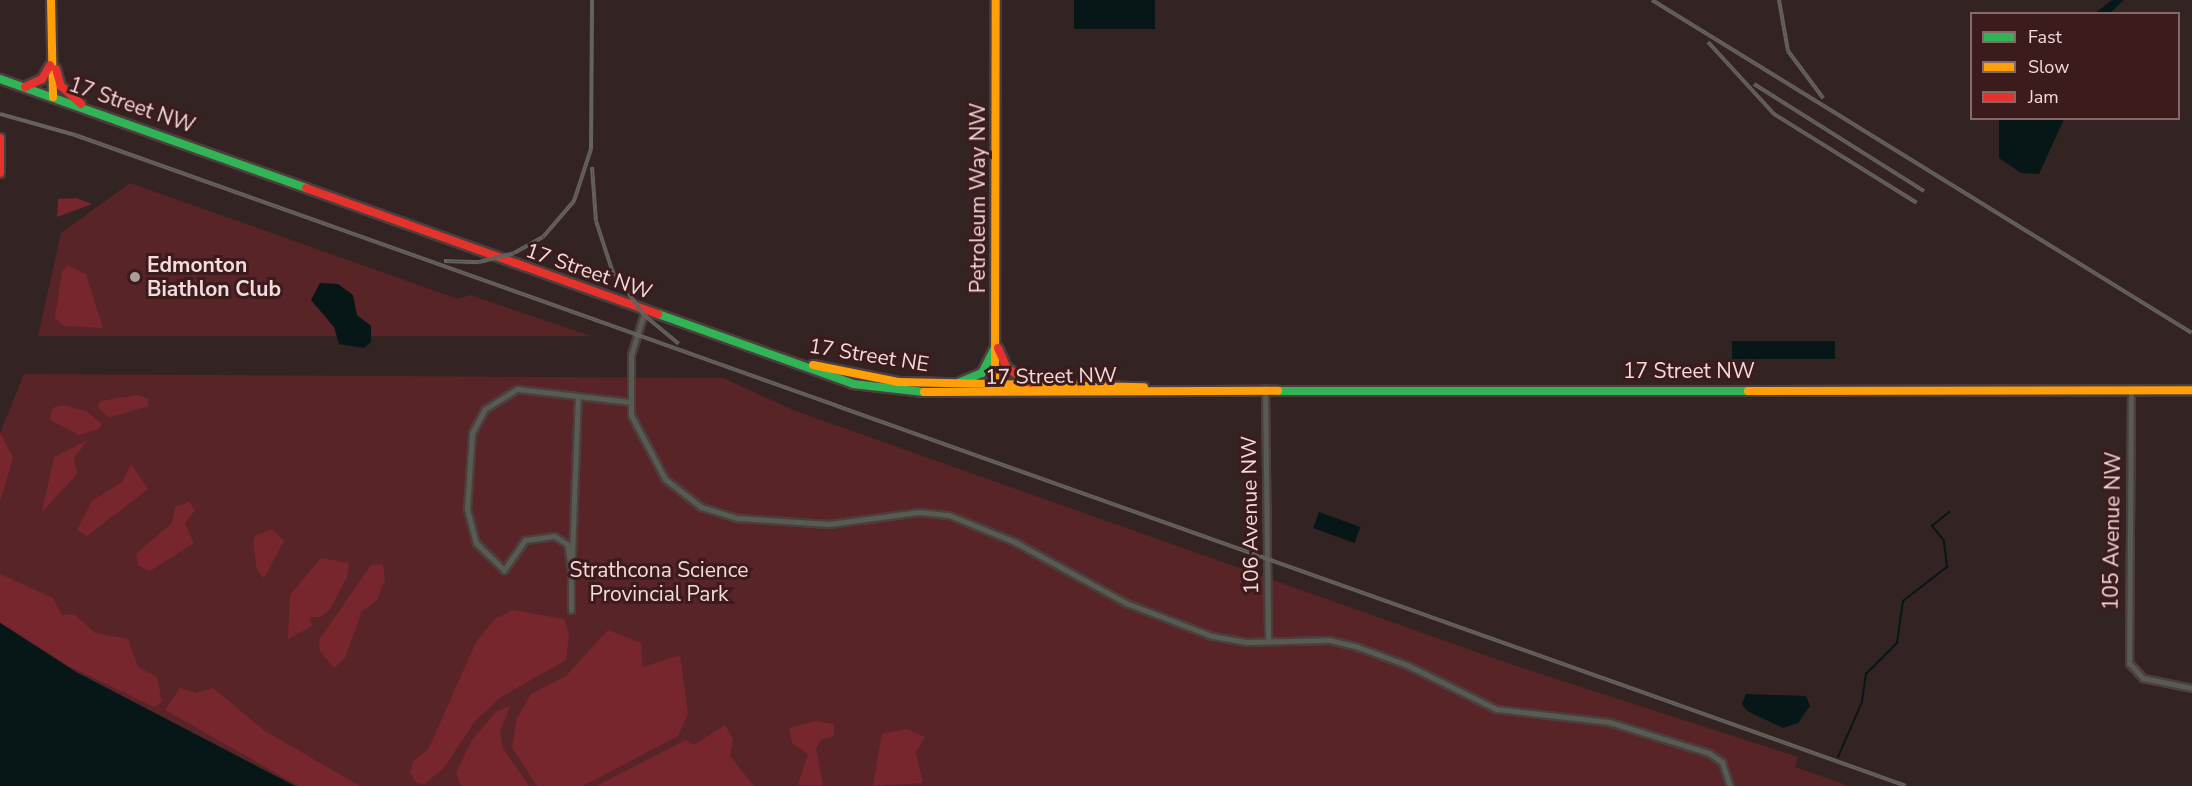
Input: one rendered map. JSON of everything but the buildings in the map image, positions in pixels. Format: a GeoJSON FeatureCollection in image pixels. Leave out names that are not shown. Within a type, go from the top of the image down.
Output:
{"type":"FeatureCollection","features":[{"type":"Feature","properties":{"kind":"main road"},"geometry":{"type":"LineString","coordinates":[[51,0],[53,97]]}},
{"type":"Feature","properties":{"kind":"main road","name":"Petroleum Way NW"},"geometry":{"type":"LineString","coordinates":[[996,0],[996,396]]}},
{"type":"Feature","properties":{"kind":"main road"},"geometry":{"type":"LineString","coordinates":[[24,87],[49,72],[51,50]]}},
{"type":"Feature","properties":{"kind":"main road"},"geometry":{"type":"LineString","coordinates":[[51,50],[62,86],[87,109]]}},
{"type":"Feature","properties":{"kind":"main road","name":"17 Street NW"},"geometry":{"type":"LineString","coordinates":[[0,79],[853,384],[898,392],[996,396],[1265,388],[2192,390]]}},
{"type":"Feature","properties":{"kind":"main road"},"geometry":{"type":"LineString","coordinates":[[0,138],[0,173]]}},
{"type":"Feature","properties":{"kind":"main road"},"geometry":{"type":"LineString","coordinates":[[953,385],[982,373],[996,344]]}},
{"type":"Feature","properties":{"kind":"main road"},"geometry":{"type":"LineString","coordinates":[[996,344],[1007,368],[1035,385]]}},
{"type":"Feature","properties":{"kind":"main road","name":"17 Street NE"},"geometry":{"type":"LineString","coordinates":[[780,357],[854,375],[953,385]]}},
{"type":"Feature","properties":{"kind":"main road","name":"17 Street NW"},"geometry":{"type":"LineString","coordinates":[[953,385],[995,385]]}},
{"type":"Feature","properties":{"kind":"main road"},"geometry":{"type":"LineString","coordinates":[[995,385],[1035,385]]}},
{"type":"Feature","properties":{"kind":"main road","name":"17 Street NW"},"geometry":{"type":"LineString","coordinates":[[1035,385],[1185,389]]}},
{"type":"Feature","properties":{"kind":"street"},"geometry":{"type":"LineString","coordinates":[[645,310],[631,355],[630,402],[635,428],[665,479],[715,513],[829,524],[919,512],[949,515],[1015,542],[1159,617],[1212,636],[1268,641],[1339,642],[1407,664],[1496,709],[1609,722],[1709,753],[1722,762],[1730,786]]}},
{"type":"Feature","properties":{"kind":"street"},"geometry":{"type":"LineString","coordinates":[[571,571],[567,544],[554,536],[525,540],[504,570],[482,550],[467,509],[467,469],[472,433],[494,400],[529,387],[630,402]]}},
{"type":"Feature","properties":{"kind":"street","name":"106 Avenue NW"},"geometry":{"type":"LineString","coordinates":[[1265,388],[1268,641]]}},
{"type":"Feature","properties":{"kind":"street","name":"105 Avenue NW"},"geometry":{"type":"LineString","coordinates":[[2131,389],[2127,654],[2134,672],[2192,688]]}},
{"type":"Feature","properties":{"kind":"street"},"geometry":{"type":"LineString","coordinates":[[572,610],[571,571],[578,396]]}},
{"type":"Feature","properties":{"kind":"green space"},"geometry":{"type":"Polygon","coordinates":[[[130,183],[458,299],[470,295],[591,336],[38,336],[61,233],[130,183]]]}},
{"type":"Feature","properties":{"kind":"green space","name":"Strathcona Science Provincial Park"},"geometry":{"type":"Polygon","coordinates":[[[24,374],[723,378],[793,410],[1516,666],[1798,757],[1795,767],[1849,786],[295,786],[76,672],[0,623],[0,433],[24,374]]]}},
{"type":"Feature","properties":{"kind":"shaded area"},"geometry":{"type":"Polygon","coordinates":[[[1074,0],[1155,0],[1155,29],[1074,29],[1074,0]]]}},
{"type":"Feature","properties":{"kind":"shaded area"},"geometry":{"type":"Polygon","coordinates":[[[2112,0],[2124,0],[2111,12],[2096,12],[2112,0]]]}},
{"type":"Feature","properties":{"kind":"shaded area"},"geometry":{"type":"Polygon","coordinates":[[[1999,120],[2064,120],[2039,174],[2021,173],[1999,158],[1999,120]]]}},
{"type":"Feature","properties":{"kind":"shaded area"},"geometry":{"type":"Polygon","coordinates":[[[76,198],[92,204],[57,217],[58,199],[76,198]]]}},
{"type":"Feature","properties":{"kind":"shaded area"},"geometry":{"type":"Polygon","coordinates":[[[68,265],[86,274],[103,328],[64,326],[55,318],[62,271],[68,265]]]}},
{"type":"Feature","properties":{"kind":"shaded area"},"geometry":{"type":"Polygon","coordinates":[[[320,283],[338,284],[353,295],[357,315],[371,326],[371,342],[364,348],[339,344],[334,327],[311,300],[320,283]]]}},
{"type":"Feature","properties":{"kind":"shaded area"},"geometry":{"type":"Polygon","coordinates":[[[1732,341],[1835,341],[1835,359],[1732,359],[1732,341]]]}},
{"type":"Feature","properties":{"kind":"shaded area"},"geometry":{"type":"Polygon","coordinates":[[[138,395],[148,399],[148,406],[109,418],[98,407],[100,401],[138,395]]]}},
{"type":"Feature","properties":{"kind":"shaded area"},"geometry":{"type":"Polygon","coordinates":[[[62,405],[86,411],[102,424],[99,429],[79,435],[50,420],[52,408],[62,405]]]}},
{"type":"Feature","properties":{"kind":"shaded area"},"geometry":{"type":"Polygon","coordinates":[[[0,432],[13,458],[0,502],[0,432]]]}},
{"type":"Feature","properties":{"kind":"shaded area"},"geometry":{"type":"Polygon","coordinates":[[[88,440],[74,458],[77,474],[42,512],[54,457],[88,440]]]}},
{"type":"Feature","properties":{"kind":"shaded area"},"geometry":{"type":"Polygon","coordinates":[[[131,464],[148,489],[87,536],[77,530],[92,501],[122,482],[131,464]]]}},
{"type":"Feature","properties":{"kind":"shaded area"},"geometry":{"type":"Polygon","coordinates":[[[189,502],[195,510],[185,524],[194,543],[150,571],[138,566],[136,554],[172,523],[175,507],[189,502]]]}},
{"type":"Feature","properties":{"kind":"shaded area"},"geometry":{"type":"Polygon","coordinates":[[[1319,512],[1360,527],[1355,543],[1313,528],[1319,512]]]}},
{"type":"Feature","properties":{"kind":"shaded area"},"geometry":{"type":"Polygon","coordinates":[[[272,529],[284,541],[264,578],[257,571],[253,543],[255,536],[272,529]]]}},
{"type":"Feature","properties":{"kind":"shaded area"},"geometry":{"type":"Polygon","coordinates":[[[321,558],[349,563],[347,577],[331,608],[321,617],[309,617],[312,626],[288,639],[290,595],[321,558]]]}},
{"type":"Feature","properties":{"kind":"shaded area"},"geometry":{"type":"Polygon","coordinates":[[[383,564],[385,580],[377,600],[362,611],[345,658],[334,668],[320,651],[319,640],[371,565],[383,564]]]}},
{"type":"Feature","properties":{"kind":"shaded area"},"geometry":{"type":"Polygon","coordinates":[[[0,574],[53,598],[62,615],[74,614],[95,633],[128,639],[138,667],[157,677],[162,702],[154,707],[67,665],[0,622],[0,574]]]}},
{"type":"Feature","properties":{"kind":"shaded area"},"geometry":{"type":"Polygon","coordinates":[[[513,610],[564,619],[569,633],[566,660],[501,697],[475,721],[443,769],[423,785],[415,781],[410,772],[414,760],[428,750],[476,642],[495,619],[513,610]]]}},
{"type":"Feature","properties":{"kind":"shaded area"},"geometry":{"type":"Polygon","coordinates":[[[0,623],[76,672],[295,786],[0,786],[0,623]]]}},
{"type":"Feature","properties":{"kind":"shaded area"},"geometry":{"type":"Polygon","coordinates":[[[608,630],[641,643],[643,667],[680,655],[688,713],[678,736],[583,786],[537,786],[512,747],[517,718],[531,694],[566,676],[608,630]]]}},
{"type":"Feature","properties":{"kind":"shaded area"},"geometry":{"type":"Polygon","coordinates":[[[180,688],[196,693],[213,688],[265,731],[360,786],[299,786],[165,710],[180,688]]]}},
{"type":"Feature","properties":{"kind":"shaded area"},"geometry":{"type":"Polygon","coordinates":[[[1746,694],[1806,696],[1810,706],[1798,723],[1783,728],[1747,711],[1742,704],[1746,694]]]}},
{"type":"Feature","properties":{"kind":"shaded area"},"geometry":{"type":"Polygon","coordinates":[[[510,706],[500,731],[503,748],[529,786],[461,786],[456,773],[472,740],[496,712],[510,706]]]}},
{"type":"Feature","properties":{"kind":"shaded area"},"geometry":{"type":"Polygon","coordinates":[[[816,721],[834,724],[834,736],[822,739],[816,748],[823,786],[798,785],[808,754],[792,743],[789,728],[816,721]]]}},
{"type":"Feature","properties":{"kind":"shaded area"},"geometry":{"type":"Polygon","coordinates":[[[725,725],[733,739],[730,756],[754,786],[596,786],[686,740],[694,745],[725,725]]]}},
{"type":"Feature","properties":{"kind":"shaded area"},"geometry":{"type":"Polygon","coordinates":[[[906,729],[925,737],[916,752],[923,783],[873,786],[882,734],[906,729]]]}},
{"type":"Feature","properties":{"kind":"waterway"},"geometry":{"type":"LineString","coordinates":[[1838,757],[1862,702],[1866,674],[1897,643],[1903,601],[1947,567],[1944,541],[1932,526],[1949,512]]}},
{"type":"Feature","properties":{"kind":"railway"},"geometry":{"type":"LineString","coordinates":[[444,261],[479,262],[514,253],[543,237],[574,201],[591,149],[592,0]]}},
{"type":"Feature","properties":{"kind":"railway"},"geometry":{"type":"LineString","coordinates":[[1652,0],[2192,333]]}},
{"type":"Feature","properties":{"kind":"railway"},"geometry":{"type":"LineString","coordinates":[[1779,0],[1788,51],[1823,98]]}},
{"type":"Feature","properties":{"kind":"railway"},"geometry":{"type":"LineString","coordinates":[[1708,42],[1774,114],[1917,203]]}},
{"type":"Feature","properties":{"kind":"railway"},"geometry":{"type":"LineString","coordinates":[[1754,84],[1924,191]]}},
{"type":"Feature","properties":{"kind":"railway"},"geometry":{"type":"LineString","coordinates":[[0,114],[75,135],[1906,786]]}},
{"type":"Feature","properties":{"kind":"railway"},"geometry":{"type":"LineString","coordinates":[[592,167],[596,221],[612,270],[644,315],[679,344]]}},
{"type":"Feature","properties":{"kind":"traffic: fast"},"geometry":{"type":"LineString","coordinates":[[0,79],[306,188]]}},
{"type":"Feature","properties":{"kind":"traffic: fast"},"geometry":{"type":"LineString","coordinates":[[658,314],[853,384],[924,392]]}},
{"type":"Feature","properties":{"kind":"traffic: fast"},"geometry":{"type":"LineString","coordinates":[[958,383],[982,373],[995,348]]}},
{"type":"Feature","properties":{"kind":"traffic: fast"},"geometry":{"type":"LineString","coordinates":[[1278,391],[1748,391]]}},
{"type":"Feature","properties":{"kind":"traffic: slow"},"geometry":{"type":"LineString","coordinates":[[51,0],[53,97]]}},
{"type":"Feature","properties":{"kind":"traffic: slow"},"geometry":{"type":"LineString","coordinates":[[995,388],[996,0]]}},
{"type":"Feature","properties":{"kind":"traffic: slow"},"geometry":{"type":"LineString","coordinates":[[813,365],[898,382],[1144,387]]}},
{"type":"Feature","properties":{"kind":"traffic: slow"},"geometry":{"type":"LineString","coordinates":[[1748,391],[2192,390]]}},
{"type":"Feature","properties":{"kind":"traffic: slow"},"geometry":{"type":"LineString","coordinates":[[924,392],[1278,391]]}},
{"type":"Feature","properties":{"kind":"traffic: jam"},"geometry":{"type":"LineString","coordinates":[[25,87],[42,79],[50,65]]}},
{"type":"Feature","properties":{"kind":"traffic: jam"},"geometry":{"type":"LineString","coordinates":[[56,69],[61,86],[81,104]]}},
{"type":"Feature","properties":{"kind":"traffic: jam"},"geometry":{"type":"LineString","coordinates":[[0,138],[0,173]]}},
{"type":"Feature","properties":{"kind":"traffic: jam"},"geometry":{"type":"LineString","coordinates":[[306,188],[658,314]]}},
{"type":"Feature","properties":{"kind":"traffic: jam"},"geometry":{"type":"LineString","coordinates":[[998,348],[1007,368],[1031,383]]}},
{"type":"Feature","properties":{"kind":"place","name":"Edmonton Biathlon Club"},"geometry":{"type":"Point","coordinates":[135,277]}}]}
